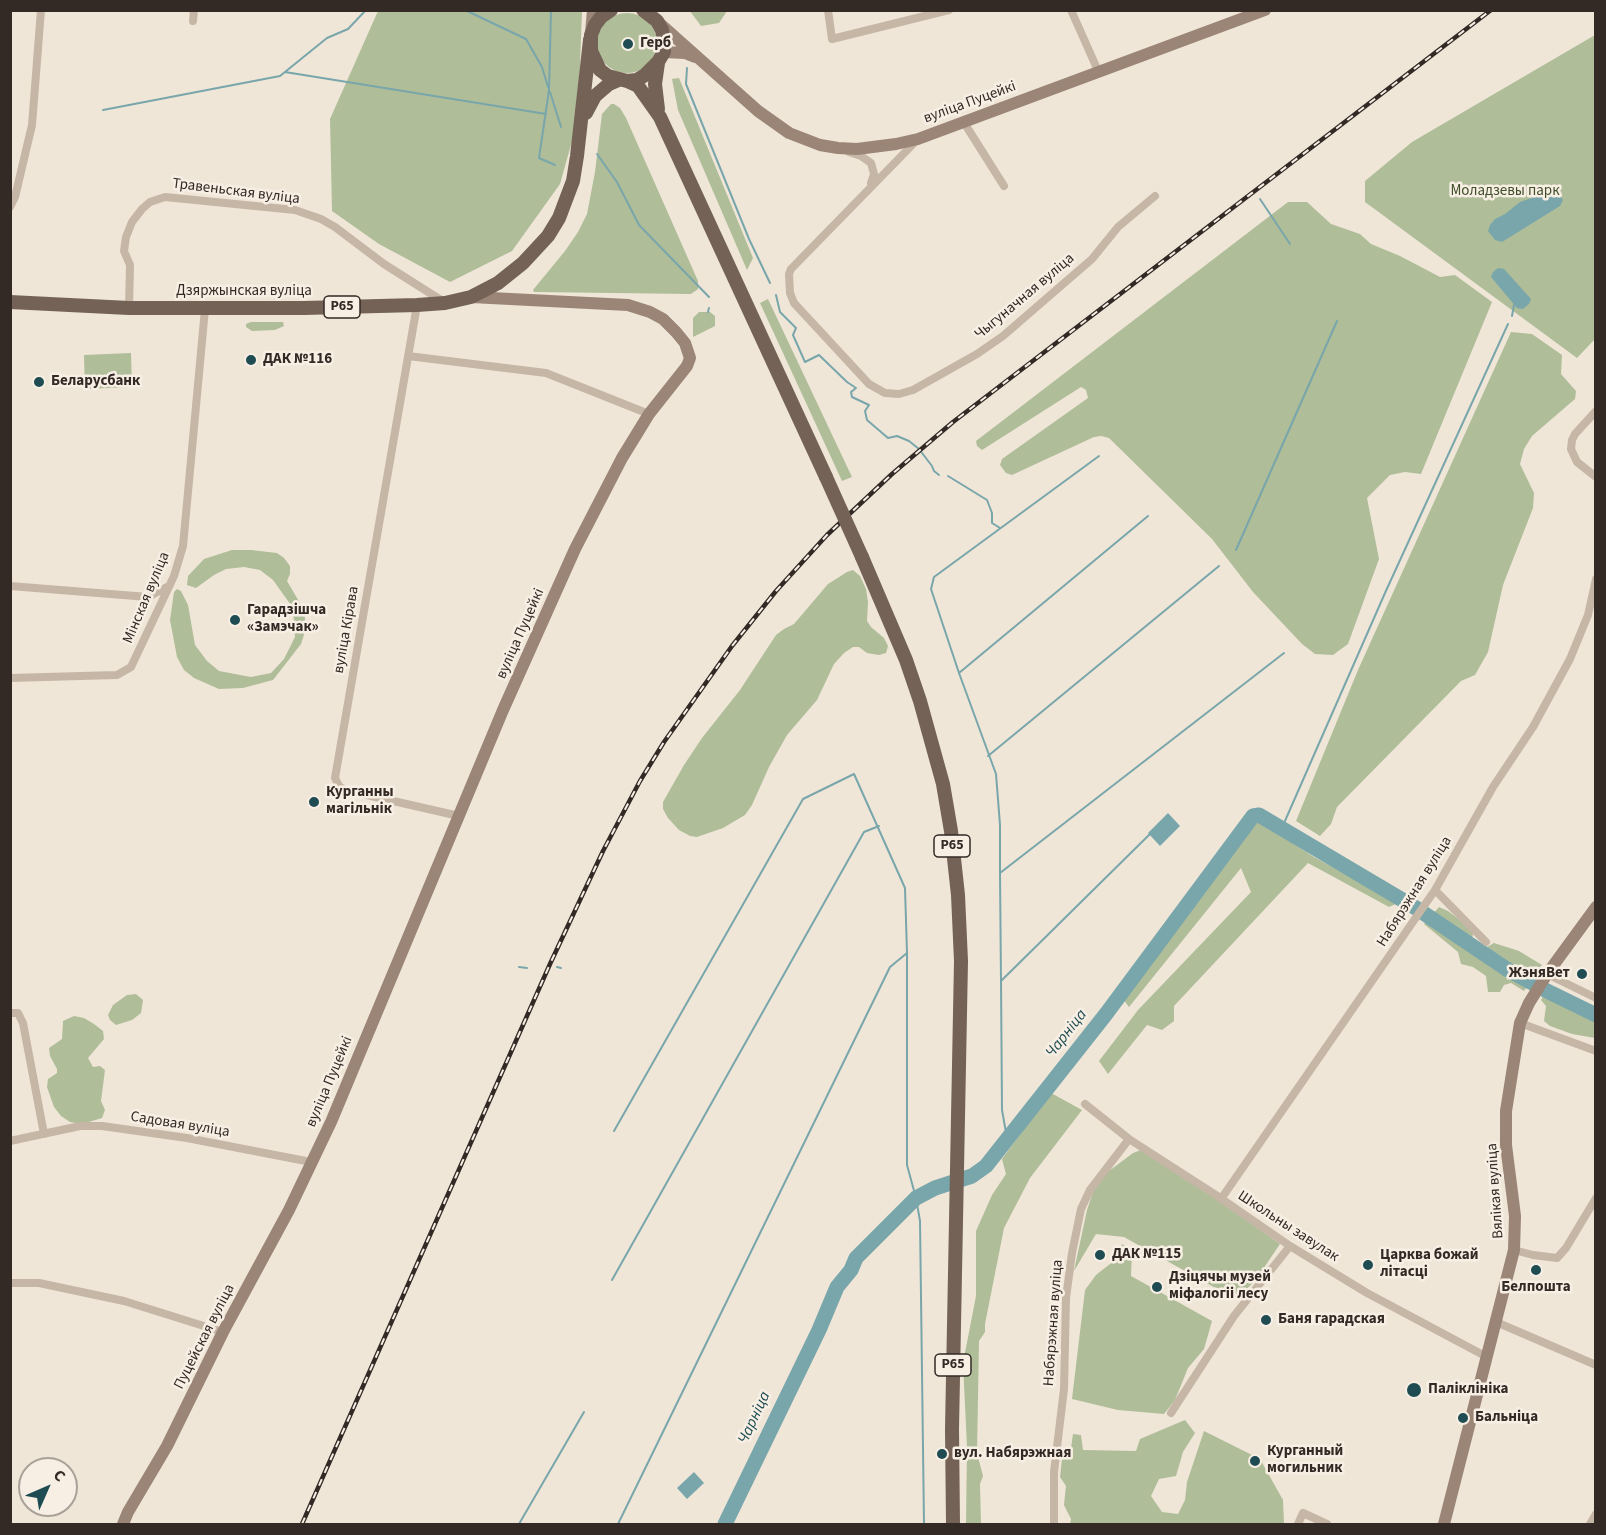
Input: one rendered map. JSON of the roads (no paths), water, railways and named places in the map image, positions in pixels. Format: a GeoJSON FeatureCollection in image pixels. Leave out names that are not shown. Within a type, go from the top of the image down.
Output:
{"type":"FeatureCollection","features":[{"type":"Feature","properties":{"kind":"main road"},"geometry":{"type":"LineString","coordinates":[[591,38],[601,17],[611,10]]}},
{"type":"Feature","properties":{"kind":"main road"},"geometry":{"type":"LineString","coordinates":[[643,10],[657,21]]}},
{"type":"Feature","properties":{"kind":"main road","name":"Р65"},"geometry":{"type":"LineString","coordinates":[[657,21],[664,41],[655,84],[660,117]]}},
{"type":"Feature","properties":{"kind":"main road","name":"Р65"},"geometry":{"type":"LineString","coordinates":[[591,38],[591,51],[600,69],[638,86],[660,117],[826,477],[906,660],[943,784],[958,895],[961,961],[952,1429],[953,1524]]}},
{"type":"Feature","properties":{"kind":"main road","name":"Дзяржынская вуліца"},"geometry":{"type":"LineString","coordinates":[[10,302],[205,309],[417,305],[445,303],[471,297],[490,288],[510,274],[536,250],[559,218],[573,181],[583,120],[591,38]]}},
{"type":"Feature","properties":{"kind":"main road","name":"Р65"},"geometry":{"type":"LineString","coordinates":[[623,81],[637,80],[645,75],[661,57]]}},
{"type":"Feature","properties":{"kind":"main road","name":"Дзяржынская вуліца"},"geometry":{"type":"LineString","coordinates":[[583,120],[595,96],[609,84],[623,81]]}},
{"type":"Feature","properties":{"kind":"street"},"geometry":{"type":"LineString","coordinates":[[10,207],[15,197],[32,124],[41,10]]}},
{"type":"Feature","properties":{"kind":"street"},"geometry":{"type":"LineString","coordinates":[[193,21],[194,10]]}},
{"type":"Feature","properties":{"kind":"street"},"geometry":{"type":"LineString","coordinates":[[591,38],[593,10]]}},
{"type":"Feature","properties":{"kind":"street"},"geometry":{"type":"LineString","coordinates":[[828,10],[832,39],[949,10]]}},
{"type":"Feature","properties":{"kind":"street"},"geometry":{"type":"LineString","coordinates":[[1071,10],[1099,73]]}},
{"type":"Feature","properties":{"kind":"street","name":"вуліца Пуцейкі"},"geometry":{"type":"LineString","coordinates":[[657,21],[758,111],[789,133],[811,142],[838,148],[875,147],[918,139],[1099,73],[1238,15],[1265,10]]}},
{"type":"Feature","properties":{"kind":"street","name":"вуліца Пуцейкі"},"geometry":{"type":"LineString","coordinates":[[661,57],[685,53],[700,59]]}},
{"type":"Feature","properties":{"kind":"street"},"geometry":{"type":"LineString","coordinates":[[963,121],[1004,186]]}},
{"type":"Feature","properties":{"kind":"street","name":"Чыгуначная вуліца"},"geometry":{"type":"LineString","coordinates":[[918,139],[791,269],[789,280],[794,303],[869,384],[885,393],[900,394],[913,390],[977,354],[1003,336],[1092,258],[1118,226],[1155,196]]}},
{"type":"Feature","properties":{"kind":"street"},"geometry":{"type":"LineString","coordinates":[[838,148],[861,156],[871,163],[874,174],[870,187]]}},
{"type":"Feature","properties":{"kind":"street","name":"Травеньская вуліца"},"geometry":{"type":"LineString","coordinates":[[129,308],[130,265],[124,251],[126,237],[141,209],[150,202],[165,197],[295,210],[321,219],[384,264],[445,303]]}},
{"type":"Feature","properties":{"kind":"street","name":"вуліца Пуцейкі"},"geometry":{"type":"LineString","coordinates":[[311,1162],[331,1122],[503,710],[575,549],[622,458],[649,414],[687,366],[690,357],[685,343],[663,319],[628,305],[471,297]]}},
{"type":"Feature","properties":{"kind":"street","name":"вуліца Кірава"},"geometry":{"type":"LineString","coordinates":[[417,305],[335,778],[339,786],[345,790],[459,816]]}},
{"type":"Feature","properties":{"kind":"street","name":"Мінская вуліца"},"geometry":{"type":"LineString","coordinates":[[10,678],[117,675],[131,667],[174,576],[183,546],[205,309]]}},
{"type":"Feature","properties":{"kind":"street"},"geometry":{"type":"LineString","coordinates":[[408,356],[546,373],[649,414]]}},
{"type":"Feature","properties":{"kind":"street"},"geometry":{"type":"LineString","coordinates":[[1596,411],[1575,434],[1570,449],[1577,462],[1596,477]]}},
{"type":"Feature","properties":{"kind":"street","name":"Набярэжная вуліца"},"geometry":{"type":"LineString","coordinates":[[1221,1199],[1435,890],[1493,787],[1533,727],[1592,617],[1596,579]]}},
{"type":"Feature","properties":{"kind":"street"},"geometry":{"type":"LineString","coordinates":[[10,586],[148,597],[167,587]]}},
{"type":"Feature","properties":{"kind":"street"},"geometry":{"type":"LineString","coordinates":[[1435,890],[1486,942]]}},
{"type":"Feature","properties":{"kind":"street","name":"Вялікая вуліца"},"geometry":{"type":"LineString","coordinates":[[1444,1524],[1514,1250],[1515,1216],[1506,1145],[1506,1111],[1521,1023],[1529,1003],[1547,974],[1596,907]]}},
{"type":"Feature","properties":{"kind":"street"},"geometry":{"type":"LineString","coordinates":[[1547,974],[1596,998]]}},
{"type":"Feature","properties":{"kind":"street"},"geometry":{"type":"LineString","coordinates":[[14,1013],[23,1023],[44,1134]]}},
{"type":"Feature","properties":{"kind":"street"},"geometry":{"type":"LineString","coordinates":[[1521,1023],[1596,1051]]}},
{"type":"Feature","properties":{"kind":"street","name":"Школьны завулак"},"geometry":{"type":"LineString","coordinates":[[1085,1104],[1129,1139],[1290,1246],[1367,1293],[1487,1357]]}},
{"type":"Feature","properties":{"kind":"street","name":"Садовая вуліца"},"geometry":{"type":"LineString","coordinates":[[10,1141],[80,1126],[102,1126],[187,1138],[311,1162]]}},
{"type":"Feature","properties":{"kind":"street","name":"Набярэжная вуліца"},"geometry":{"type":"LineString","coordinates":[[1054,1524],[1054,1472],[1064,1389],[1066,1298],[1074,1242],[1081,1209],[1090,1190],[1129,1139]]}},
{"type":"Feature","properties":{"kind":"street","name":"Пуцейская вуліца"},"geometry":{"type":"LineString","coordinates":[[123,1524],[167,1446],[223,1332],[289,1210],[311,1162]]}},
{"type":"Feature","properties":{"kind":"street"},"geometry":{"type":"LineString","coordinates":[[1514,1250],[1557,1258],[1566,1248],[1596,1198]]}},
{"type":"Feature","properties":{"kind":"street"},"geometry":{"type":"LineString","coordinates":[[1171,1413],[1234,1316],[1290,1246]]}},
{"type":"Feature","properties":{"kind":"street"},"geometry":{"type":"LineString","coordinates":[[10,1283],[39,1283],[124,1301],[223,1332]]}},
{"type":"Feature","properties":{"kind":"street"},"geometry":{"type":"LineString","coordinates":[[1496,1322],[1596,1365]]}},
{"type":"Feature","properties":{"kind":"street"},"geometry":{"type":"LineString","coordinates":[[1299,1524],[1303,1513],[1327,1524]]}},
{"type":"Feature","properties":{"kind":"street"},"geometry":{"type":"LineString","coordinates":[[1590,1524],[1596,1514]]}},
{"type":"Feature","properties":{"kind":"water"},"geometry":{"type":"Polygon","coordinates":[[[1552,189],[1557,191],[1563,200],[1560,206],[1502,242],[1495,240],[1488,231],[1495,219],[1520,202],[1552,189]]]}},
{"type":"Feature","properties":{"kind":"water"},"geometry":{"type":"Polygon","coordinates":[[[1498,268],[1504,269],[1531,299],[1523,309],[1517,308],[1491,277],[1498,268]]]}},
{"type":"Feature","properties":{"kind":"water"},"geometry":{"type":"Polygon","coordinates":[[[1168,813],[1180,826],[1160,846],[1148,833],[1168,813]]]}},
{"type":"Feature","properties":{"kind":"water"},"geometry":{"type":"Polygon","coordinates":[[[694,1472],[704,1483],[687,1499],[677,1488],[694,1472]]]}},
{"type":"Feature","properties":{"kind":"waterway"},"geometry":{"type":"LineString","coordinates":[[103,110],[280,76],[327,38],[348,29],[366,10]]}},
{"type":"Feature","properties":{"kind":"waterway"},"geometry":{"type":"LineString","coordinates":[[465,10],[526,39],[542,67],[548,87]]}},
{"type":"Feature","properties":{"kind":"waterway"},"geometry":{"type":"LineString","coordinates":[[551,10],[549,90],[539,158],[555,165]]}},
{"type":"Feature","properties":{"kind":"waterway"},"geometry":{"type":"LineString","coordinates":[[687,68],[686,84],[749,239],[770,283]]}},
{"type":"Feature","properties":{"kind":"waterway"},"geometry":{"type":"LineString","coordinates":[[285,72],[546,114]]}},
{"type":"Feature","properties":{"kind":"waterway"},"geometry":{"type":"LineString","coordinates":[[550,92],[561,127]]}},
{"type":"Feature","properties":{"kind":"waterway"},"geometry":{"type":"LineString","coordinates":[[597,154],[617,182],[639,225],[709,297]]}},
{"type":"Feature","properties":{"kind":"waterway"},"geometry":{"type":"LineString","coordinates":[[1260,199],[1290,244]]}},
{"type":"Feature","properties":{"kind":"waterway"},"geometry":{"type":"LineString","coordinates":[[776,295],[780,312],[796,328],[793,335],[805,362],[819,355],[856,388],[851,392],[852,397],[869,405],[865,411],[867,420],[888,438],[897,436],[909,441],[919,449],[939,475]]}},
{"type":"Feature","properties":{"kind":"waterway"},"geometry":{"type":"LineString","coordinates":[[1512,316],[1514,305]]}},
{"type":"Feature","properties":{"kind":"waterway"},"geometry":{"type":"LineString","coordinates":[[708,312],[709,308]]}},
{"type":"Feature","properties":{"kind":"waterway"},"geometry":{"type":"LineString","coordinates":[[1236,550],[1337,321]]}},
{"type":"Feature","properties":{"kind":"waterway"},"geometry":{"type":"LineString","coordinates":[[1281,830],[1385,593],[1508,324]]}},
{"type":"Feature","properties":{"kind":"waterway"},"geometry":{"type":"LineString","coordinates":[[1000,873],[1000,825],[996,774],[931,589],[934,577],[1099,456]]}},
{"type":"Feature","properties":{"kind":"waterway"},"geometry":{"type":"LineString","coordinates":[[948,476],[987,500],[992,513],[992,523],[1000,528]]}},
{"type":"Feature","properties":{"kind":"waterway"},"geometry":{"type":"LineString","coordinates":[[959,673],[1148,516]]}},
{"type":"Feature","properties":{"kind":"waterway"},"geometry":{"type":"LineString","coordinates":[[988,756],[1219,566]]}},
{"type":"Feature","properties":{"kind":"waterway"},"geometry":{"type":"LineString","coordinates":[[1001,981],[1000,873],[1284,653]]}},
{"type":"Feature","properties":{"kind":"waterway"},"geometry":{"type":"LineString","coordinates":[[614,1131],[803,799],[854,774],[905,888],[907,1165],[920,1221],[924,1524]]}},
{"type":"Feature","properties":{"kind":"waterway","name":"Чарніца"},"geometry":{"type":"LineString","coordinates":[[725,1524],[819,1330],[837,1287],[851,1270],[856,1258],[916,1198],[935,1188],[972,1176],[986,1166],[1106,1014],[1253,816],[1259,815],[1416,908],[1508,970],[1532,983]]}},
{"type":"Feature","properties":{"kind":"waterway"},"geometry":{"type":"LineString","coordinates":[[612,1280],[864,832],[879,826]]}},
{"type":"Feature","properties":{"kind":"waterway"},"geometry":{"type":"LineString","coordinates":[[1007,1138],[1002,1110],[1001,981],[1151,833]]}},
{"type":"Feature","properties":{"kind":"waterway"},"geometry":{"type":"LineString","coordinates":[[618,1524],[890,967],[907,953]]}},
{"type":"Feature","properties":{"kind":"waterway"},"geometry":{"type":"LineString","coordinates":[[519,967],[527,968]]}},
{"type":"Feature","properties":{"kind":"waterway"},"geometry":{"type":"LineString","coordinates":[[557,967],[561,968]]}},
{"type":"Feature","properties":{"kind":"waterway","name":"Чарніца"},"geometry":{"type":"LineString","coordinates":[[1545,990],[1596,1015]]}},
{"type":"Feature","properties":{"kind":"waterway"},"geometry":{"type":"LineString","coordinates":[[519,1524],[584,1412]]}},
{"type":"Feature","properties":{"kind":"waterway"},"geometry":{"type":"LineString","coordinates":[[728,1519],[734,1524]]}},
{"type":"Feature","properties":{"kind":"railway"},"geometry":{"type":"LineString","coordinates":[[302,1524],[550,964],[603,851],[640,781],[664,742],[732,646],[776,591],[827,535],[892,474],[953,422],[1491,10]]}},
{"type":"Feature","properties":{"kind":"place","name":"Герб"},"geometry":{"type":"Point","coordinates":[628,44]}},
{"type":"Feature","properties":{"kind":"place","name":"ДАК №116"},"geometry":{"type":"Point","coordinates":[251,360]}},
{"type":"Feature","properties":{"kind":"place","name":"Беларусбанк"},"geometry":{"type":"Point","coordinates":[39,382]}},
{"type":"Feature","properties":{"kind":"place","name":"Гарадзішча «Замэчак»"},"geometry":{"type":"Point","coordinates":[235,620]}},
{"type":"Feature","properties":{"kind":"place","name":"Курганны магільнік"},"geometry":{"type":"Point","coordinates":[314,802]}},
{"type":"Feature","properties":{"kind":"place","name":"ЖэняВет"},"geometry":{"type":"Point","coordinates":[1582,974]}},
{"type":"Feature","properties":{"kind":"place","name":"ДАК №115"},"geometry":{"type":"Point","coordinates":[1100,1255]}},
{"type":"Feature","properties":{"kind":"place","name":"Царква божай літасці"},"geometry":{"type":"Point","coordinates":[1368,1265]}},
{"type":"Feature","properties":{"kind":"place","name":"Белпошта"},"geometry":{"type":"Point","coordinates":[1536,1270]}},
{"type":"Feature","properties":{"kind":"place","name":"Дзіцячы музей міфалогіі лесу"},"geometry":{"type":"Point","coordinates":[1157,1287]}},
{"type":"Feature","properties":{"kind":"place","name":"Баня гарадская"},"geometry":{"type":"Point","coordinates":[1266,1320]}},
{"type":"Feature","properties":{"kind":"place","name":"Паліклініка"},"geometry":{"type":"Point","coordinates":[1414,1390]}},
{"type":"Feature","properties":{"kind":"place","name":"Бальніца"},"geometry":{"type":"Point","coordinates":[1463,1418]}},
{"type":"Feature","properties":{"kind":"place","name":"вул. Набярэжная"},"geometry":{"type":"Point","coordinates":[942,1454]}},
{"type":"Feature","properties":{"kind":"place","name":"Курганный могильник"},"geometry":{"type":"Point","coordinates":[1255,1461]}},
{"type":"Feature","properties":{"kind":"park label","name":"Моладзевы парк"},"geometry":{"type":"Point","coordinates":[1505,192]}}]}
